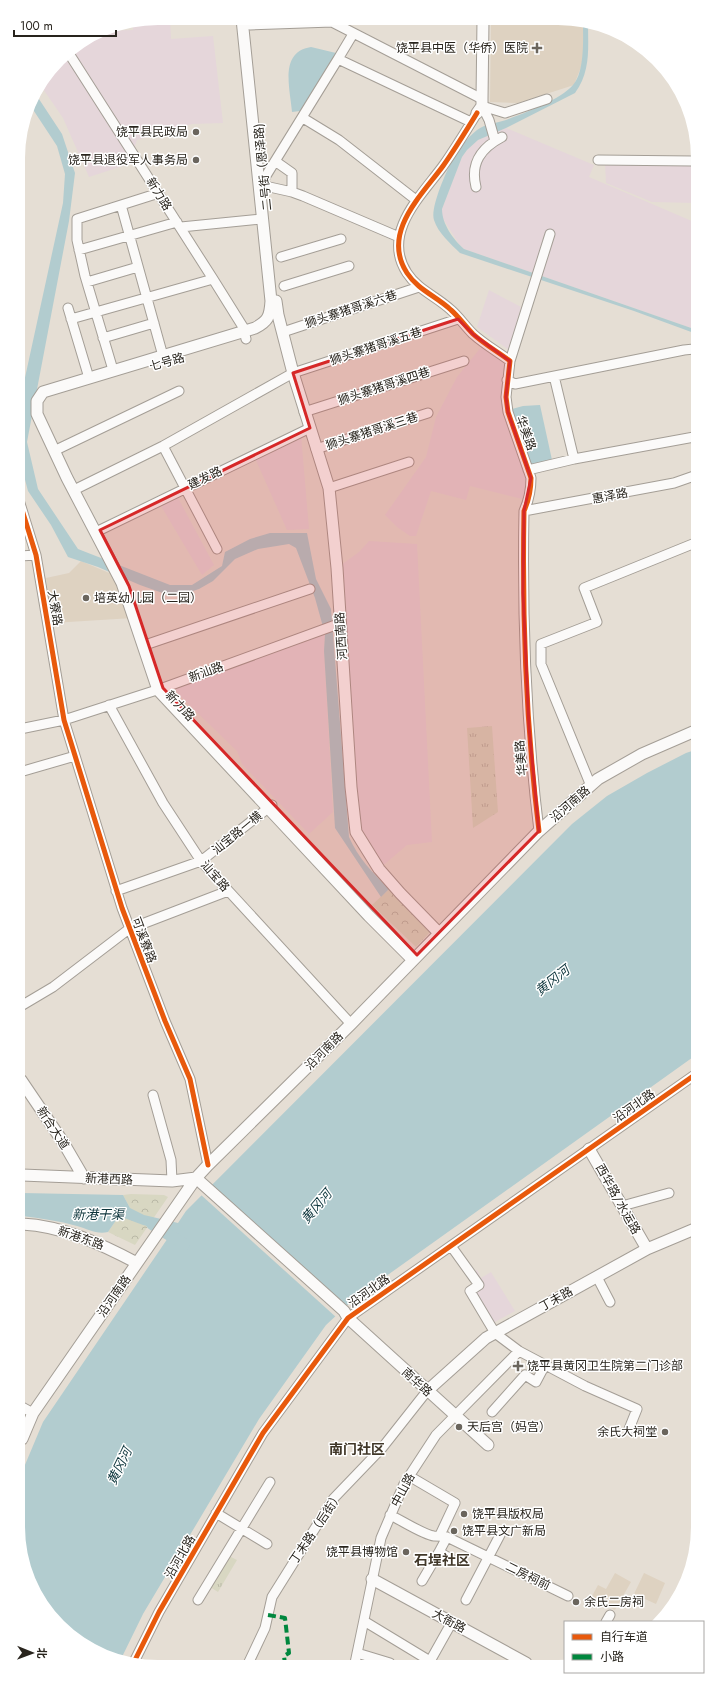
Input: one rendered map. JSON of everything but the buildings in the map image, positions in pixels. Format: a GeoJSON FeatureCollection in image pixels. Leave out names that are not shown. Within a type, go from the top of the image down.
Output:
{"type":"FeatureCollection","features":[{"type":"Feature","properties":{"kind":"main road","name":"二号街（恩泽路)"},"geometry":{"type":"LineString","coordinates":[[247,25],[274,315]]}},
{"type":"Feature","properties":{"kind":"main road"},"geometry":{"type":"LineString","coordinates":[[478,25],[478,107]]}},
{"type":"Feature","properties":{"kind":"main road"},"geometry":{"type":"LineString","coordinates":[[478,107],[484,25]]}},
{"type":"Feature","properties":{"kind":"main road","name":"二号街（恩泽路)"},"geometry":{"type":"LineString","coordinates":[[262,177],[262,219],[271,301],[274,315]]}},
{"type":"Feature","properties":{"kind":"main road","name":"河西南路"},"geometry":{"type":"LineString","coordinates":[[274,315],[282,332],[304,412],[329,488],[336,554],[351,787],[356,832],[379,869],[439,933]]}},
{"type":"Feature","properties":{"kind":"main road","name":"七号路"},"geometry":{"type":"LineString","coordinates":[[46,395],[113,370],[245,335],[263,332],[270,327],[274,315]]}},
{"type":"Feature","properties":{"kind":"main road","name":"七号路"},"geometry":{"type":"LineString","coordinates":[[46,395],[245,335]]}},
{"type":"Feature","properties":{"kind":"main road","name":"新力路"},"geometry":{"type":"LineString","coordinates":[[46,395],[42,406],[44,423],[100,530],[125,585],[148,644],[160,689],[270,807],[415,958]]}},
{"type":"Feature","properties":{"kind":"main road"},"geometry":{"type":"LineString","coordinates":[[44,423],[67,478],[112,558]]}},
{"type":"Feature","properties":{"kind":"main road"},"geometry":{"type":"LineString","coordinates":[[125,585],[160,689]]}},
{"type":"Feature","properties":{"kind":"main road","name":"沿河南路"},"geometry":{"type":"LineString","coordinates":[[25,1432],[33,1413],[196,1178],[208,1165],[351,1024],[538,831],[598,779],[642,754],[691,733]]}},
{"type":"Feature","properties":{"kind":"main road","name":"新合大道"},"geometry":{"type":"LineString","coordinates":[[25,1086],[63,1142],[84,1178]]}},
{"type":"Feature","properties":{"kind":"main road","name":"西华路/水运路"},"geometry":{"type":"LineString","coordinates":[[589,1149],[647,1249]]}},
{"type":"Feature","properties":{"kind":"main road","name":"新港西路"},"geometry":{"type":"LineString","coordinates":[[25,1175],[172,1181],[196,1178]]}},
{"type":"Feature","properties":{"kind":"main road","name":"南华路"},"geometry":{"type":"LineString","coordinates":[[196,1178],[202,1192],[341,1316],[348,1318],[488,1445]]}},
{"type":"Feature","properties":{"kind":"main road","name":"新港东路"},"geometry":{"type":"LineString","coordinates":[[25,1224],[48,1228],[78,1236],[107,1247],[137,1263]]}},
{"type":"Feature","properties":{"kind":"main road","name":"丁未路"},"geometry":{"type":"LineString","coordinates":[[427,1391],[486,1338],[647,1249],[691,1231]]}},
{"type":"Feature","properties":{"kind":"main road","name":"大衙路"},"geometry":{"type":"LineString","coordinates":[[372,1579],[521,1660]]}},
{"type":"Feature","properties":{"kind":"street"},"geometry":{"type":"LineString","coordinates":[[337,25],[478,107],[489,120],[498,139],[483,149],[476,162],[473,176],[476,187]]}},
{"type":"Feature","properties":{"kind":"street"},"geometry":{"type":"LineString","coordinates":[[353,34],[303,118],[275,161],[262,177],[292,192],[399,237]]}},
{"type":"Feature","properties":{"kind":"street","name":"新力路"},"geometry":{"type":"LineString","coordinates":[[71,57],[179,224],[245,335]]}},
{"type":"Feature","properties":{"kind":"street"},"geometry":{"type":"LineString","coordinates":[[338,59],[478,107],[505,113],[547,99]]}},
{"type":"Feature","properties":{"kind":"street"},"geometry":{"type":"LineString","coordinates":[[478,107],[442,168],[416,200],[402,226],[399,237],[400,258],[407,272],[419,288],[450,309],[474,335],[510,361]]}},
{"type":"Feature","properties":{"kind":"street"},"geometry":{"type":"LineString","coordinates":[[303,118],[339,140],[416,200]]}},
{"type":"Feature","properties":{"kind":"street"},"geometry":{"type":"LineString","coordinates":[[598,160],[691,161]]}},
{"type":"Feature","properties":{"kind":"street"},"geometry":{"type":"LineString","coordinates":[[275,161],[292,173],[292,192]]}},
{"type":"Feature","properties":{"kind":"street"},"geometry":{"type":"LineString","coordinates":[[113,370],[79,250],[77,240],[77,218],[159,193]]}},
{"type":"Feature","properties":{"kind":"street"},"geometry":{"type":"LineString","coordinates":[[121,205],[163,356]]}},
{"type":"Feature","properties":{"kind":"street"},"geometry":{"type":"LineString","coordinates":[[79,250],[129,235],[179,224],[262,219]]}},
{"type":"Feature","properties":{"kind":"street","name":"华美路"},"geometry":{"type":"LineString","coordinates":[[538,831],[529,727],[522,593],[524,512],[531,489],[528,470],[508,412],[506,397],[510,361],[550,234]]}},
{"type":"Feature","properties":{"kind":"street"},"geometry":{"type":"LineString","coordinates":[[281,257],[341,239]]}},
{"type":"Feature","properties":{"kind":"street"},"geometry":{"type":"LineString","coordinates":[[284,286],[349,266]]}},
{"type":"Feature","properties":{"kind":"street"},"geometry":{"type":"LineString","coordinates":[[87,282],[138,267]]}},
{"type":"Feature","properties":{"kind":"street"},"geometry":{"type":"LineString","coordinates":[[71,319],[213,279]]}},
{"type":"Feature","properties":{"kind":"street","name":"狮头寨猪哥溪六巷"},"geometry":{"type":"LineString","coordinates":[[282,332],[419,288]]}},
{"type":"Feature","properties":{"kind":"street"},"geometry":{"type":"LineString","coordinates":[[68,308],[89,378]]}},
{"type":"Feature","properties":{"kind":"street","name":"狮头寨猪哥溪五巷"},"geometry":{"type":"LineString","coordinates":[[78,488],[163,446],[293,373],[458,319]]}},
{"type":"Feature","properties":{"kind":"street"},"geometry":{"type":"LineString","coordinates":[[103,338],[154,323]]}},
{"type":"Feature","properties":{"kind":"street"},"geometry":{"type":"LineString","coordinates":[[507,380],[515,384],[691,349]]}},
{"type":"Feature","properties":{"kind":"street","name":"狮头寨猪哥溪四巷"},"geometry":{"type":"LineString","coordinates":[[304,412],[464,361]]}},
{"type":"Feature","properties":{"kind":"street"},"geometry":{"type":"LineString","coordinates":[[554,376],[574,459]]}},
{"type":"Feature","properties":{"kind":"street"},"geometry":{"type":"LineString","coordinates":[[58,449],[179,391]]}},
{"type":"Feature","properties":{"kind":"street","name":"狮头寨猪哥溪三巷"},"geometry":{"type":"LineString","coordinates":[[316,450],[428,413]]}},
{"type":"Feature","properties":{"kind":"street","name":"建发路"},"geometry":{"type":"LineString","coordinates":[[100,530],[310,428]]}},
{"type":"Feature","properties":{"kind":"street"},"geometry":{"type":"LineString","coordinates":[[528,470],[574,459],[691,438]]}},
{"type":"Feature","properties":{"kind":"street"},"geometry":{"type":"LineString","coordinates":[[163,446],[216,549]]}},
{"type":"Feature","properties":{"kind":"street"},"geometry":{"type":"LineString","coordinates":[[329,488],[410,462]]}},
{"type":"Feature","properties":{"kind":"street","name":"惠泽路"},"geometry":{"type":"LineString","coordinates":[[524,512],[674,483],[691,477]]}},
{"type":"Feature","properties":{"kind":"street","name":"大寮路"},"geometry":{"type":"LineString","coordinates":[[25,520],[36,556],[64,720]]}},
{"type":"Feature","properties":{"kind":"street"},"geometry":{"type":"LineString","coordinates":[[591,786],[541,664],[541,644],[597,622],[584,588],[691,545]]}},
{"type":"Feature","properties":{"kind":"street"},"geometry":{"type":"LineString","coordinates":[[25,556],[36,556]]}},
{"type":"Feature","properties":{"kind":"street"},"geometry":{"type":"LineString","coordinates":[[148,644],[310,589]]}},
{"type":"Feature","properties":{"kind":"street","name":"新汕路"},"geometry":{"type":"LineString","coordinates":[[25,727],[64,720],[160,689],[341,622]]}},
{"type":"Feature","properties":{"kind":"street","name":"汕宝路"},"geometry":{"type":"LineString","coordinates":[[109,705],[163,803],[201,862],[351,1024]]}},
{"type":"Feature","properties":{"kind":"street","name":"可溪寮路"},"geometry":{"type":"LineString","coordinates":[[64,720],[116,891],[165,1021],[190,1079],[208,1165]]}},
{"type":"Feature","properties":{"kind":"street"},"geometry":{"type":"LineString","coordinates":[[25,771],[75,756]]}},
{"type":"Feature","properties":{"kind":"street","name":"汕宝路一横"},"geometry":{"type":"LineString","coordinates":[[201,862],[270,807]]}},
{"type":"Feature","properties":{"kind":"street"},"geometry":{"type":"LineString","coordinates":[[116,891],[201,862]]}},
{"type":"Feature","properties":{"kind":"street"},"geometry":{"type":"LineString","coordinates":[[25,1004],[53,987],[129,928],[228,891]]}},
{"type":"Feature","properties":{"kind":"street","name":"沿河北路"},"geometry":{"type":"LineString","coordinates":[[136,1658],[159,1612],[263,1433],[348,1318],[691,1078]]}},
{"type":"Feature","properties":{"kind":"street"},"geometry":{"type":"LineString","coordinates":[[153,1095],[171,1160],[172,1181]]}},
{"type":"Feature","properties":{"kind":"street"},"geometry":{"type":"LineString","coordinates":[[622,1206],[669,1193]]}},
{"type":"Feature","properties":{"kind":"street"},"geometry":{"type":"LineString","coordinates":[[451,1246],[479,1285],[470,1291],[495,1333],[519,1351],[545,1365],[585,1386],[637,1409],[629,1429]]}},
{"type":"Feature","properties":{"kind":"street"},"geometry":{"type":"LineString","coordinates":[[597,1276],[610,1302]]}},
{"type":"Feature","properties":{"kind":"street","name":"中山路"},"geometry":{"type":"LineString","coordinates":[[356,1660],[381,1538],[390,1515],[409,1476],[436,1435],[519,1351]]}},
{"type":"Feature","properties":{"kind":"street"},"geometry":{"type":"LineString","coordinates":[[492,1412],[525,1375],[536,1382],[545,1365]]}},
{"type":"Feature","properties":{"kind":"street","name":"丁未路（后街）"},"geometry":{"type":"LineString","coordinates":[[250,1660],[265,1628],[272,1597],[334,1498],[382,1448],[427,1391]]}},
{"type":"Feature","properties":{"kind":"street"},"geometry":{"type":"LineString","coordinates":[[25,1409],[33,1413]]}},
{"type":"Feature","properties":{"kind":"street"},"geometry":{"type":"LineString","coordinates":[[409,1476],[456,1503],[438,1552],[422,1581]]}},
{"type":"Feature","properties":{"kind":"street"},"geometry":{"type":"LineString","coordinates":[[198,1600],[270,1482]]}},
{"type":"Feature","properties":{"kind":"street"},"geometry":{"type":"LineString","coordinates":[[216,1513],[267,1544]]}},
{"type":"Feature","properties":{"kind":"street","name":"二房祠前"},"geometry":{"type":"LineString","coordinates":[[390,1515],[427,1533],[435,1536],[443,1536],[488,1556],[568,1596]]}},
{"type":"Feature","properties":{"kind":"street"},"geometry":{"type":"LineString","coordinates":[[466,1600],[500,1535]]}},
{"type":"Feature","properties":{"kind":"street"},"geometry":{"type":"LineString","coordinates":[[438,1552],[456,1562]]}},
{"type":"Feature","properties":{"kind":"street"},"geometry":{"type":"LineString","coordinates":[[364,1621],[426,1660]]}},
{"type":"Feature","properties":{"kind":"street"},"geometry":{"type":"LineString","coordinates":[[430,1660],[452,1622]]}},
{"type":"Feature","properties":{"kind":"street"},"geometry":{"type":"LineString","coordinates":[[357,1652],[381,1660]]}},
{"type":"Feature","properties":{"kind":"highlighted area"},"geometry":{"type":"Polygon","coordinates":[[[458,319],[474,335],[510,361],[506,397],[508,412],[531,478],[524,511],[523,593],[529,727],[539,831],[417,955],[163,688],[129,586],[100,530],[310,428],[293,373],[458,319]]]}},
{"type":"Feature","properties":{"kind":"shaded area"},"geometry":{"type":"Polygon","coordinates":[[[149,25],[170,25],[171,39],[213,36],[223,123],[192,124],[137,140],[129,164],[89,177],[63,118],[44,90],[58,70],[84,47],[115,32],[133,30],[133,28],[149,25]]]}},
{"type":"Feature","properties":{"kind":"shaded area","name":"饶平县中医（华侨）医院"},"geometry":{"type":"Polygon","coordinates":[[[491,25],[567,25],[585,28],[583,62],[574,85],[518,103],[490,102],[491,25]]]}},
{"type":"Feature","properties":{"kind":"shaded area"},"geometry":{"type":"Polygon","coordinates":[[[506,128],[594,165],[589,177],[691,221],[691,328],[464,249],[459,244],[442,217],[442,209],[462,157],[478,140],[506,128]]]}},
{"type":"Feature","properties":{"kind":"shaded area"},"geometry":{"type":"Polygon","coordinates":[[[605,163],[691,164],[691,203],[652,202],[606,183],[605,163]]]}},
{"type":"Feature","properties":{"kind":"shaded area"},"geometry":{"type":"Polygon","coordinates":[[[489,290],[521,307],[509,350],[477,327],[489,290]]]}},
{"type":"Feature","properties":{"kind":"shaded area"},"geometry":{"type":"Polygon","coordinates":[[[482,346],[508,362],[504,380],[526,470],[526,500],[470,486],[466,500],[431,491],[416,536],[410,536],[397,527],[385,515],[426,457],[436,417],[457,377],[482,346]]]}},
{"type":"Feature","properties":{"kind":"shaded area"},"geometry":{"type":"Polygon","coordinates":[[[301,435],[309,529],[287,530],[255,458],[301,435]]]}},
{"type":"Feature","properties":{"kind":"shaded area"},"geometry":{"type":"Polygon","coordinates":[[[177,496],[214,565],[202,575],[161,506],[177,496]]]}},
{"type":"Feature","properties":{"kind":"shaded area"},"geometry":{"type":"Polygon","coordinates":[[[369,541],[417,544],[432,842],[407,845],[379,869],[356,832],[337,568],[359,552],[369,541]]]}},
{"type":"Feature","properties":{"kind":"shaded area","name":"培英幼儿园（二园）"},"geometry":{"type":"Polygon","coordinates":[[[81,561],[114,575],[133,618],[52,623],[46,578],[69,573],[81,561]]]}},
{"type":"Feature","properties":{"kind":"shaded area"},"geometry":{"type":"Polygon","coordinates":[[[325,634],[324,651],[333,812],[309,834],[242,764],[237,751],[177,693],[176,688],[182,684],[325,634]]]}},
{"type":"Feature","properties":{"kind":"shaded area"},"geometry":{"type":"Polygon","coordinates":[[[477,1270],[481,1278],[491,1272],[515,1311],[491,1324],[472,1291],[476,1285],[469,1275],[477,1270]]]}},
{"type":"Feature","properties":{"kind":"shaded area"},"geometry":{"type":"Polygon","coordinates":[[[615,1573],[631,1582],[615,1610],[591,1598],[598,1585],[606,1589],[615,1573]]]}},
{"type":"Feature","properties":{"kind":"shaded area"},"geometry":{"type":"Polygon","coordinates":[[[644,1573],[665,1583],[656,1604],[634,1594],[644,1573]]]}},
{"type":"Feature","properties":{"kind":"green space"},"geometry":{"type":"Polygon","coordinates":[[[492,726],[498,812],[473,828],[467,728],[492,726]]]}},
{"type":"Feature","properties":{"kind":"green space"},"geometry":{"type":"Polygon","coordinates":[[[389,889],[431,931],[416,947],[372,905],[389,889]]]}},
{"type":"Feature","properties":{"kind":"green space"},"geometry":{"type":"Polygon","coordinates":[[[123,1195],[164,1195],[168,1197],[135,1245],[108,1232],[119,1216],[126,1217],[130,1208],[123,1195]]]}},
{"type":"Feature","properties":{"kind":"green space"},"geometry":{"type":"Polygon","coordinates":[[[229,1556],[237,1560],[218,1592],[210,1587],[229,1556]]]}},
{"type":"Feature","properties":{"kind":"water"},"geometry":{"type":"Polygon","coordinates":[[[583,28],[588,29],[588,59],[584,76],[575,93],[506,128],[478,140],[467,150],[462,157],[442,209],[442,215],[446,226],[452,236],[464,249],[691,328],[691,332],[634,311],[460,253],[442,234],[434,220],[434,208],[445,175],[456,154],[466,141],[473,133],[484,126],[506,120],[541,106],[567,91],[573,85],[580,72],[583,28]]]}},
{"type":"Feature","properties":{"kind":"water"},"geometry":{"type":"Polygon","coordinates":[[[311,47],[336,53],[300,111],[292,112],[289,82],[290,63],[294,56],[301,50],[311,47]]]}},
{"type":"Feature","properties":{"kind":"water"},"geometry":{"type":"Polygon","coordinates":[[[39,99],[62,134],[75,173],[69,221],[27,442],[38,489],[78,549],[170,585],[192,585],[222,566],[225,552],[250,539],[270,533],[307,533],[316,579],[331,609],[349,837],[361,858],[389,889],[381,897],[335,828],[324,651],[325,634],[315,598],[296,548],[289,544],[258,549],[235,559],[213,581],[199,589],[178,596],[171,596],[140,585],[98,567],[68,557],[51,525],[28,491],[25,480],[25,378],[63,203],[65,174],[57,146],[34,111],[39,99]]]}},
{"type":"Feature","properties":{"kind":"water"},"geometry":{"type":"Polygon","coordinates":[[[540,405],[552,460],[531,466],[512,409],[523,406],[540,405]]]}},
{"type":"Feature","properties":{"kind":"water","name":"黄冈河"},"geometry":{"type":"Polygon","coordinates":[[[691,751],[691,1059],[354,1299],[326,1325],[259,1419],[143,1614],[123,1655],[115,1653],[84,1638],[58,1615],[47,1601],[35,1578],[26,1544],[25,1465],[43,1422],[172,1232],[143,1225],[119,1216],[108,1232],[104,1233],[63,1223],[25,1216],[25,1193],[123,1195],[130,1208],[144,1215],[178,1223],[186,1211],[572,824],[607,796],[691,751]]]}},
{"type":"Feature","properties":{"kind":"pier"},"geometry":{"type":"Polygon","coordinates":[[[210,1184],[347,1308],[337,1318],[200,1194],[210,1184]]]}},
{"type":"Feature","properties":{"kind":"waterway","name":"新港干渠"},"geometry":{"type":"LineString","coordinates":[[152,1224],[184,1244]]}},
{"type":"Feature","properties":{"kind":"marked path"},"geometry":{"type":"LineString","coordinates":[[268,1615],[285,1618],[289,1653],[284,1656],[284,1660]]}},
{"type":"Feature","properties":{"kind":"cycle path"},"geometry":{"type":"LineString","coordinates":[[477,113],[443,166],[415,202],[407,216],[401,229],[399,244],[400,258],[407,273],[416,284],[451,310],[477,338],[510,361],[506,397],[508,412],[531,478],[531,487],[524,511],[524,631],[528,711],[539,831]]}},
{"type":"Feature","properties":{"kind":"cycle path"},"geometry":{"type":"LineString","coordinates":[[25,519],[36,555],[64,720],[122,908],[165,1021],[190,1079],[208,1165]]}},
{"type":"Feature","properties":{"kind":"cycle path"},"geometry":{"type":"LineString","coordinates":[[136,1658],[159,1612],[263,1433],[348,1318],[691,1078]]}},
{"type":"Feature","properties":{"kind":"place","name":"饶平县中医（华侨）医院"},"geometry":{"type":"Point","coordinates":[537,48]}},
{"type":"Feature","properties":{"kind":"place","name":"饶平县民政局"},"geometry":{"type":"Point","coordinates":[196,132]}},
{"type":"Feature","properties":{"kind":"place","name":"饶平县退役军人事务局"},"geometry":{"type":"Point","coordinates":[196,160]}},
{"type":"Feature","properties":{"kind":"place","name":"培英幼儿园（二园）"},"geometry":{"type":"Point","coordinates":[86,598]}},
{"type":"Feature","properties":{"kind":"place","name":"饶平县黄冈卫生院第二门诊部"},"geometry":{"type":"Point","coordinates":[518,1366]}},
{"type":"Feature","properties":{"kind":"place","name":"天后宫（妈宫）"},"geometry":{"type":"Point","coordinates":[459,1427]}},
{"type":"Feature","properties":{"kind":"place","name":"余氏大祠堂"},"geometry":{"type":"Point","coordinates":[665,1432]}},
{"type":"Feature","properties":{"kind":"place","name":"饶平县版权局"},"geometry":{"type":"Point","coordinates":[464,1514]}},
{"type":"Feature","properties":{"kind":"place","name":"饶平县文广新局"},"geometry":{"type":"Point","coordinates":[454,1531]}},
{"type":"Feature","properties":{"kind":"place","name":"饶平县博物馆"},"geometry":{"type":"Point","coordinates":[406,1552]}},
{"type":"Feature","properties":{"kind":"place","name":"余氏二房祠"},"geometry":{"type":"Point","coordinates":[576,1602]}},
{"type":"Feature","properties":{"kind":"district","name":"南门社区"},"geometry":{"type":"Point","coordinates":[357,1449]}},
{"type":"Feature","properties":{"kind":"district","name":"石埕社区"},"geometry":{"type":"Point","coordinates":[442,1560]}}]}
